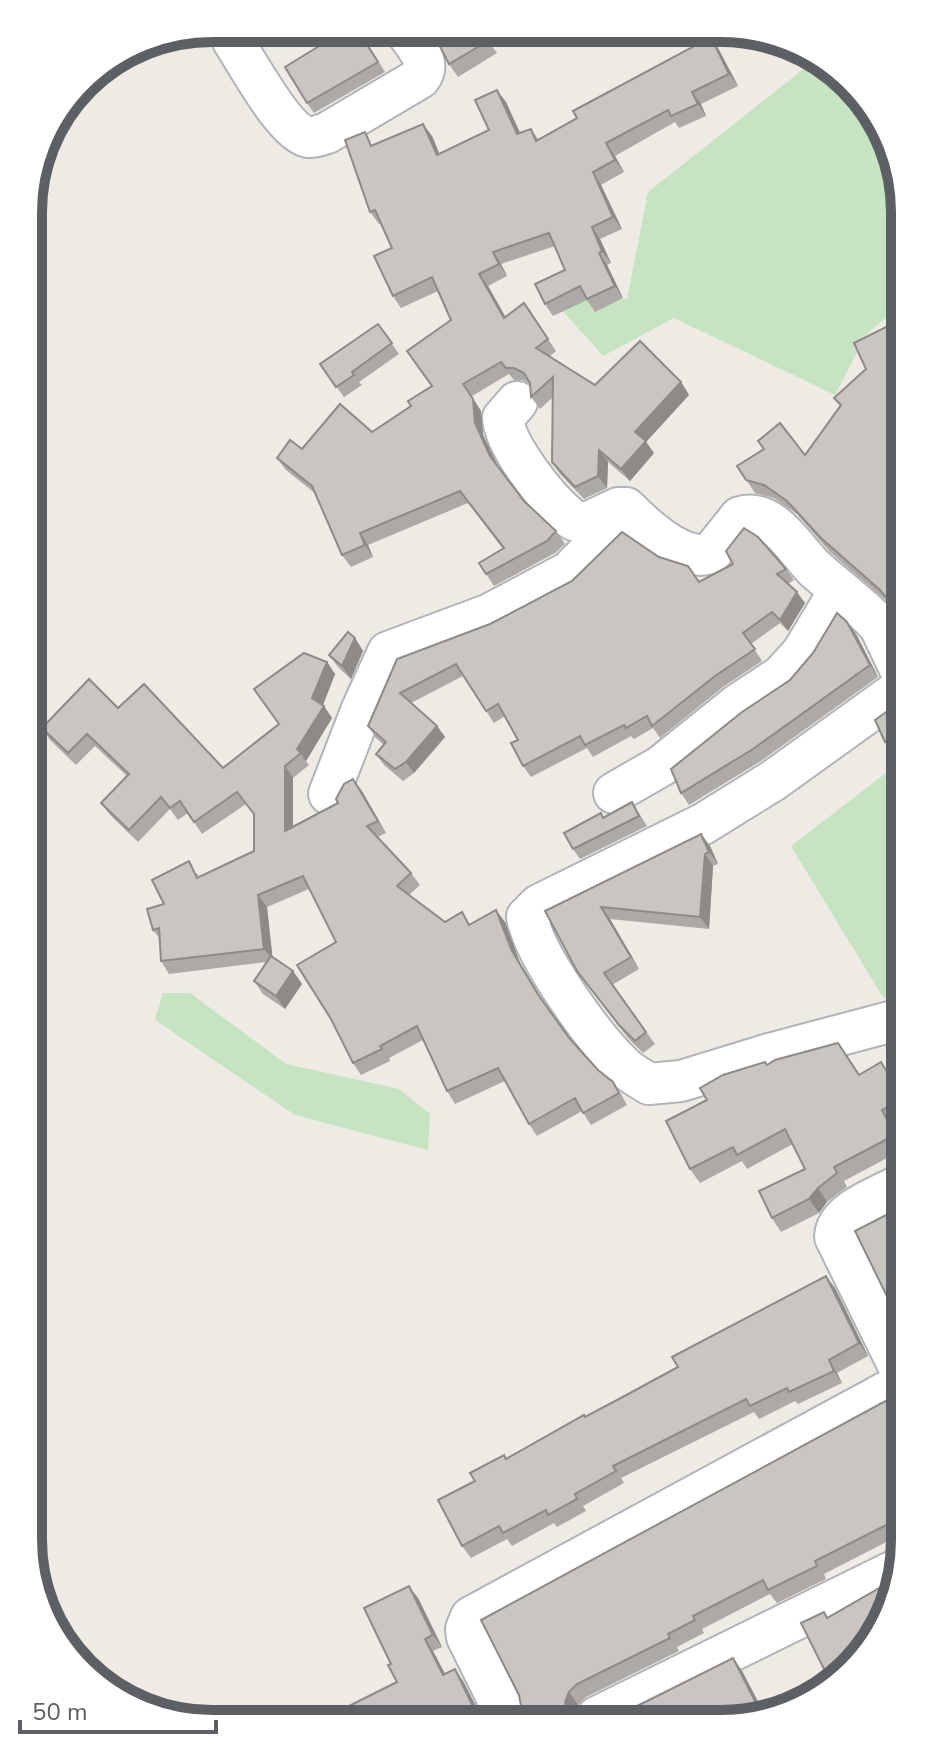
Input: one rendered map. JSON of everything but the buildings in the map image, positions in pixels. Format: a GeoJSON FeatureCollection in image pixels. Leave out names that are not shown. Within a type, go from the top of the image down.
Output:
{"type":"FeatureCollection","features":[{"type":"Feature","properties":{"kind":"street"},"geometry":{"type":"LineString","coordinates":[[234,42],[284,117],[295,130],[311,137],[327,133],[420,78],[426,64],[412,42]]}},
{"type":"Feature","properties":{"kind":"street"},"geometry":{"type":"LineString","coordinates":[[517,402],[503,418],[511,443],[544,489],[569,516],[587,523],[618,508],[626,508],[667,543],[688,554],[705,555],[712,552],[740,517],[752,516],[767,521],[787,536],[812,566],[880,627],[891,650]]}},
{"type":"Feature","properties":{"kind":"street"},"geometry":{"type":"LineString","coordinates":[[329,794],[388,652],[490,614],[569,572],[629,511]]}},
{"type":"Feature","properties":{"kind":"street"},"geometry":{"type":"LineString","coordinates":[[614,793],[661,766],[737,705],[781,676],[802,653],[832,603],[836,587]]}},
{"type":"Feature","properties":{"kind":"street"},"geometry":{"type":"LineString","coordinates":[[891,696],[774,780],[703,824],[539,905],[527,917],[536,944],[564,990],[623,1066],[649,1084],[681,1081],[769,1054],[891,1028]]}},
{"type":"Feature","properties":{"kind":"street"},"geometry":{"type":"LineString","coordinates":[[891,1190],[849,1213],[835,1228],[835,1237],[891,1351]]}},
{"type":"Feature","properties":{"kind":"street"},"geometry":{"type":"LineString","coordinates":[[503,1710],[467,1637],[466,1629],[471,1617],[891,1390]]}},
{"type":"Feature","properties":{"kind":"street"},"geometry":{"type":"LineString","coordinates":[[611,1710],[888,1574]]}},
{"type":"Feature","properties":{"kind":"green space"},"geometry":{"type":"Polygon","coordinates":[[[807,66],[849,100],[873,137],[888,179],[891,201],[891,313],[866,335],[835,395],[674,318],[603,356],[544,290],[627,299],[648,192],[807,66]]]}},
{"type":"Feature","properties":{"kind":"green space"},"geometry":{"type":"Polygon","coordinates":[[[891,769],[891,994],[884,999],[791,846],[891,769]]]}},
{"type":"Feature","properties":{"kind":"green space"},"geometry":{"type":"Polygon","coordinates":[[[163,993],[190,993],[286,1064],[399,1089],[430,1114],[428,1150],[295,1115],[155,1020],[163,993]]]}}]}
